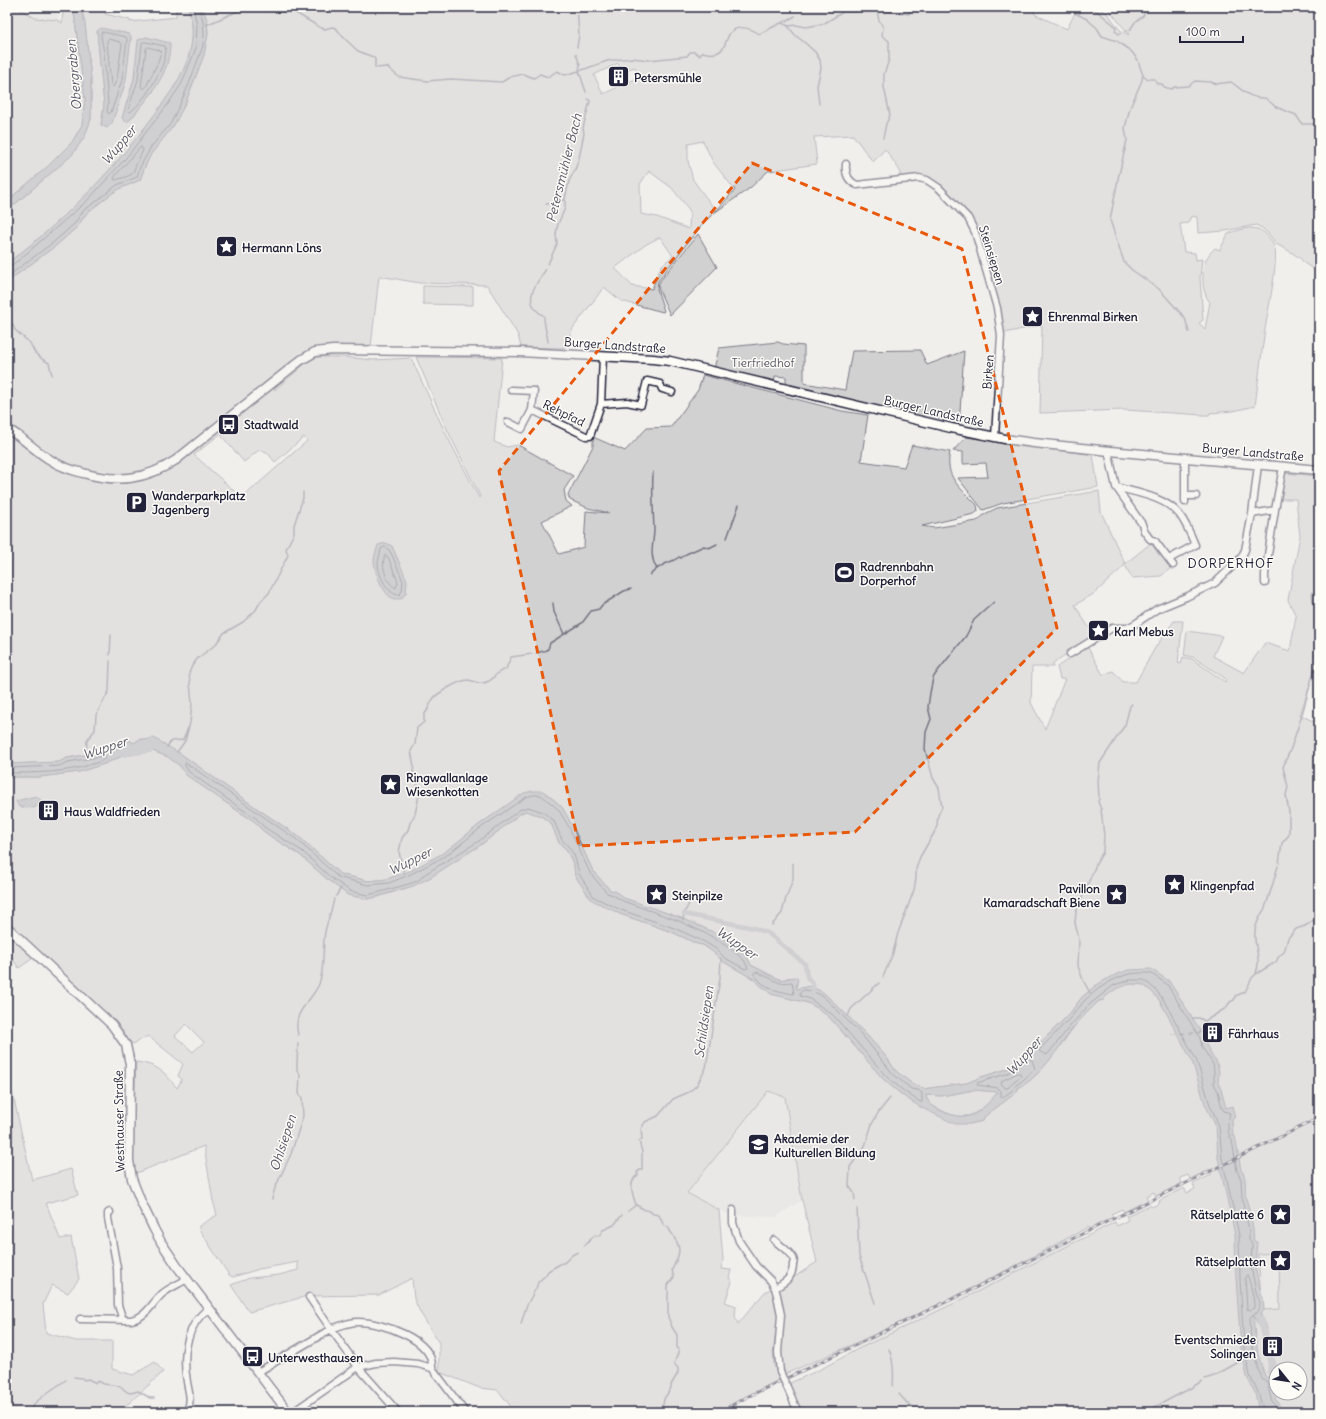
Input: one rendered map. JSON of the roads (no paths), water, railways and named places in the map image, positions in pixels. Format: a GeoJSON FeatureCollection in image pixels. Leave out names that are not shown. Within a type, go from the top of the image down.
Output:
{"type":"FeatureCollection","features":[{"type":"Feature","properties":{"kind":"main road","name":"Burger Landstraße"},"geometry":{"type":"LineString","coordinates":[[7,429],[22,438],[47,458],[67,468],[85,474],[107,478],[133,478],[156,471],[176,460],[301,360],[315,352],[332,350],[464,351],[653,358],[995,437],[1034,443],[1110,451],[1319,470]]}},
{"type":"Feature","properties":{"kind":"main road","name":"Westhauser Straße"},"geometry":{"type":"LineString","coordinates":[[7,927],[112,1025],[126,1045],[131,1070],[129,1161],[132,1179],[141,1202],[161,1242],[187,1279],[288,1412]]}},
{"type":"Feature","properties":{"kind":"street","name":"Steinsiepen"},"geometry":{"type":"LineString","coordinates":[[846,164],[847,176],[857,185],[919,178],[927,180],[937,186],[949,200],[965,214],[972,224],[997,308]]}},
{"type":"Feature","properties":{"kind":"street","name":"Birken"},"geometry":{"type":"LineString","coordinates":[[995,437],[1002,335],[997,308]]}},
{"type":"Feature","properties":{"kind":"street","name":"Rehpfad"},"geometry":{"type":"LineString","coordinates":[[508,422],[522,429],[532,410],[589,436],[601,404],[603,356]]}},
{"type":"Feature","properties":{"kind":"street"},"geometry":{"type":"LineString","coordinates":[[601,404],[627,402],[641,405],[647,381],[660,384],[662,389],[672,392]]}},
{"type":"Feature","properties":{"kind":"street"},"geometry":{"type":"LineString","coordinates":[[511,390],[534,391],[532,410]]}},
{"type":"Feature","properties":{"kind":"street"},"geometry":{"type":"LineString","coordinates":[[1110,451],[1109,456],[1116,487],[1142,524],[1144,531],[1150,539],[1155,541],[1173,565]]}},
{"type":"Feature","properties":{"kind":"street"},"geometry":{"type":"LineString","coordinates":[[1185,458],[1184,485],[1186,486],[1186,499],[1196,496]]}},
{"type":"Feature","properties":{"kind":"street"},"geometry":{"type":"LineString","coordinates":[[1070,654],[1112,628],[1127,628],[1135,624],[1153,610],[1186,597],[1217,581],[1243,555],[1252,514],[1258,465]]}},
{"type":"Feature","properties":{"kind":"street"},"geometry":{"type":"LineString","coordinates":[[1265,583],[1265,574],[1283,467]]}},
{"type":"Feature","properties":{"kind":"street"},"geometry":{"type":"LineString","coordinates":[[1116,487],[1163,502],[1171,507],[1180,516],[1195,545],[1169,559]]}},
{"type":"Feature","properties":{"kind":"street"},"geometry":{"type":"LineString","coordinates":[[1252,514],[1275,510]]}},
{"type":"Feature","properties":{"kind":"street"},"geometry":{"type":"LineString","coordinates":[[733,1210],[734,1223],[739,1241],[756,1266],[771,1281],[775,1288],[781,1315],[778,1352],[780,1372],[798,1412]]}},
{"type":"Feature","properties":{"kind":"street"},"geometry":{"type":"LineString","coordinates":[[110,1212],[108,1214],[108,1218],[118,1268],[118,1305],[123,1320]]}},
{"type":"Feature","properties":{"kind":"street"},"geometry":{"type":"LineString","coordinates":[[774,1240],[789,1254],[794,1261],[790,1277],[783,1284],[775,1288]]}},
{"type":"Feature","properties":{"kind":"street"},"geometry":{"type":"LineString","coordinates":[[80,1319],[131,1320],[139,1318],[148,1312],[163,1293],[187,1279]]}},
{"type":"Feature","properties":{"kind":"street"},"geometry":{"type":"LineString","coordinates":[[309,1297],[358,1367],[398,1412]]}},
{"type":"Feature","properties":{"kind":"street"},"geometry":{"type":"LineString","coordinates":[[187,1412],[190,1404],[190,1396],[185,1373],[185,1358],[188,1342],[198,1318],[209,1308]]}},
{"type":"Feature","properties":{"kind":"street"},"geometry":{"type":"LineString","coordinates":[[258,1372],[331,1329],[357,1322],[378,1324],[410,1337],[424,1349],[431,1359],[432,1368],[465,1412]]}},
{"type":"Feature","properties":{"kind":"street"},"geometry":{"type":"LineString","coordinates":[[293,1412],[358,1367],[376,1363],[401,1362],[418,1364],[432,1368]]}},
{"type":"Feature","properties":{"kind":"water"},"geometry":{"type":"Polygon","coordinates":[[[71,7],[81,7],[85,24],[91,79],[91,119],[85,136],[72,155],[7,211],[7,201],[47,167],[72,142],[82,125],[85,99],[74,13],[71,7]]]}},
{"type":"Feature","properties":{"kind":"water"},"geometry":{"type":"Polygon","coordinates":[[[188,7],[202,7],[207,20],[208,34],[204,55],[185,104],[174,125],[151,154],[140,180],[111,194],[87,213],[77,227],[58,244],[7,282],[7,263],[53,226],[97,184],[137,138],[172,90],[182,74],[191,47],[192,28],[188,7]]]}},
{"type":"Feature","properties":{"kind":"water"},"geometry":{"type":"Polygon","coordinates":[[[101,28],[129,34],[131,37],[126,81],[112,123],[107,128],[101,125],[104,105],[97,31],[101,28]]]}},
{"type":"Feature","properties":{"kind":"water"},"geometry":{"type":"Polygon","coordinates":[[[146,37],[170,43],[167,65],[163,75],[151,94],[130,120],[126,122],[122,118],[134,79],[138,40],[146,37]]]}},
{"type":"Feature","properties":{"kind":"water"},"geometry":{"type":"Polygon","coordinates":[[[386,543],[392,546],[407,580],[406,593],[401,599],[394,599],[386,593],[374,565],[374,558],[378,545],[386,543]]]}},
{"type":"Feature","properties":{"kind":"water"},"geometry":{"type":"Polygon","coordinates":[[[152,737],[181,754],[298,836],[340,874],[368,881],[387,879],[410,871],[445,852],[480,824],[524,793],[543,791],[562,807],[593,871],[610,890],[615,891],[624,898],[681,918],[711,931],[734,946],[747,957],[751,965],[769,975],[781,980],[795,977],[798,979],[797,989],[809,986],[823,992],[864,1032],[887,1058],[896,1071],[914,1085],[920,1086],[923,1089],[967,1083],[1011,1067],[1040,1044],[1070,1013],[1082,997],[1095,986],[1110,977],[1128,970],[1151,969],[1169,981],[1204,1036],[1205,1042],[1214,1060],[1216,1060],[1219,1071],[1218,1083],[1226,1108],[1232,1106],[1235,1117],[1232,1120],[1233,1136],[1235,1136],[1241,1170],[1244,1176],[1245,1195],[1254,1241],[1257,1242],[1255,1266],[1261,1295],[1263,1297],[1264,1310],[1261,1314],[1263,1331],[1261,1332],[1254,1315],[1254,1328],[1258,1354],[1265,1376],[1268,1378],[1268,1401],[1277,1401],[1283,1412],[1262,1412],[1258,1408],[1255,1393],[1247,1377],[1241,1348],[1236,1279],[1235,1235],[1218,1158],[1216,1127],[1205,1104],[1192,1061],[1160,1001],[1143,984],[1130,984],[1116,989],[1105,997],[1104,1000],[1099,1001],[1073,1028],[1042,1069],[1034,1077],[1018,1088],[1017,1092],[985,1116],[983,1121],[969,1124],[955,1124],[920,1107],[902,1095],[884,1080],[830,1018],[819,1009],[808,1003],[771,994],[752,978],[722,961],[703,945],[697,944],[672,932],[620,914],[592,900],[575,876],[574,866],[570,857],[565,848],[559,843],[551,823],[541,816],[526,811],[521,813],[482,844],[431,877],[413,886],[367,899],[348,895],[328,880],[300,855],[273,838],[262,830],[254,821],[186,775],[180,766],[168,757],[150,750],[134,751],[104,764],[79,772],[40,777],[7,777],[7,764],[59,762],[67,758],[103,752],[111,748],[120,747],[129,740],[134,743],[140,739],[147,740],[152,737]],[[974,1090],[941,1096],[926,1095],[932,1105],[938,1109],[953,1115],[961,1116],[973,1115],[998,1092],[974,1090]]]}},
{"type":"Feature","properties":{"kind":"water"},"geometry":{"type":"Polygon","coordinates":[[[36,796],[43,802],[34,808],[19,807],[16,801],[36,796]]]}},
{"type":"Feature","properties":{"kind":"waterway"},"geometry":{"type":"LineString","coordinates":[[577,7],[579,35],[577,47]]}},
{"type":"Feature","properties":{"kind":"waterway"},"geometry":{"type":"LineString","coordinates":[[206,25],[245,8],[278,12],[294,12],[321,28],[336,28],[358,51],[375,59],[375,68],[387,67],[399,77],[427,81],[451,79],[502,82],[510,77],[523,74],[534,78],[540,74],[548,77],[557,71],[565,75],[607,61],[632,58],[649,60],[687,56],[690,52],[695,52],[700,56],[702,52],[715,53],[719,52],[723,48],[728,36],[733,30],[741,28],[752,30],[759,34],[781,23],[789,26],[796,25],[806,27],[823,24],[843,12],[855,12],[870,9],[909,14],[910,10],[918,7]]}},
{"type":"Feature","properties":{"kind":"waterway"},"geometry":{"type":"LineString","coordinates":[[970,7],[975,9],[984,7]]}},
{"type":"Feature","properties":{"kind":"waterway"},"geometry":{"type":"LineString","coordinates":[[1062,7],[1087,19],[1097,28],[1102,36],[1117,41],[1131,51],[1138,60],[1143,75],[1148,79],[1155,79],[1157,84],[1162,84],[1164,87],[1171,89],[1175,87],[1188,86],[1195,81],[1211,82],[1216,84],[1231,82],[1250,95],[1265,98],[1276,107],[1296,115],[1302,124],[1314,124],[1319,126]]}},
{"type":"Feature","properties":{"kind":"waterway"},"geometry":{"type":"LineString","coordinates":[[1079,14],[1082,7]]}},
{"type":"Feature","properties":{"kind":"waterway"},"geometry":{"type":"LineString","coordinates":[[1090,7],[1114,25],[1116,28],[1115,31],[1119,34],[1121,33]]}},
{"type":"Feature","properties":{"kind":"waterway"},"geometry":{"type":"LineString","coordinates":[[1126,31],[1130,30],[1135,22],[1143,16],[1147,7]]}},
{"type":"Feature","properties":{"kind":"waterway"},"geometry":{"type":"LineString","coordinates":[[877,11],[879,20],[883,27],[882,36],[889,41],[889,60],[884,74],[884,87],[890,115],[886,124],[883,138]]}},
{"type":"Feature","properties":{"kind":"waterway"},"geometry":{"type":"LineString","coordinates":[[783,22],[795,16]]}},
{"type":"Feature","properties":{"kind":"waterway"},"geometry":{"type":"LineString","coordinates":[[787,25],[796,36],[815,52],[820,60],[821,68],[817,86],[819,104]]}},
{"type":"Feature","properties":{"kind":"waterway","name":"Petersmühler Bach"},"geometry":{"type":"LineString","coordinates":[[576,54],[580,65],[579,71],[586,92]]}},
{"type":"Feature","properties":{"kind":"waterway"},"geometry":{"type":"LineString","coordinates":[[1143,75],[1130,108],[1125,128],[1127,140],[1110,220],[1124,262],[1132,270],[1159,289],[1185,318],[1189,332]]}},
{"type":"Feature","properties":{"kind":"waterway","name":"Petersmühler Bach"},"geometry":{"type":"LineString","coordinates":[[548,264],[557,244],[556,234],[558,224],[565,208],[565,199],[569,181],[579,158],[584,133],[583,128],[590,101],[588,99]]}},
{"type":"Feature","properties":{"kind":"waterway"},"geometry":{"type":"LineString","coordinates":[[546,204],[557,203],[565,199]]}},
{"type":"Feature","properties":{"kind":"waterway","name":"Petersmühler Bach"},"geometry":{"type":"LineString","coordinates":[[546,269],[534,288],[532,293],[532,302],[535,308],[544,316],[548,342]]}},
{"type":"Feature","properties":{"kind":"waterway"},"geometry":{"type":"LineString","coordinates":[[7,313],[15,330],[30,343],[35,353],[49,363],[52,375]]}},
{"type":"Feature","properties":{"kind":"waterway"},"geometry":{"type":"LineString","coordinates":[[653,472],[654,529],[652,554],[654,564],[657,569]]}},
{"type":"Feature","properties":{"kind":"waterway"},"geometry":{"type":"LineString","coordinates":[[177,752],[185,741],[190,723],[192,703],[189,673],[192,666],[198,658],[215,645],[224,633],[243,622],[255,611],[261,601],[269,593],[288,555],[286,549],[294,533],[294,525],[303,498],[303,492]]}},
{"type":"Feature","properties":{"kind":"waterway"},"geometry":{"type":"LineString","coordinates":[[727,538],[739,505]]}},
{"type":"Feature","properties":{"kind":"waterway"},"geometry":{"type":"LineString","coordinates":[[650,575],[660,567],[679,557],[681,558],[686,554],[704,546],[709,548],[717,544]]}},
{"type":"Feature","properties":{"kind":"waterway"},"geometry":{"type":"LineString","coordinates":[[536,653],[548,649],[550,643],[582,623],[591,611],[599,609],[602,605],[624,591],[631,589]]}},
{"type":"Feature","properties":{"kind":"waterway"},"geometry":{"type":"LineString","coordinates":[[1312,592],[1313,602],[1319,613]]}},
{"type":"Feature","properties":{"kind":"waterway"},"geometry":{"type":"LineString","coordinates":[[883,977],[893,953],[898,933],[914,890],[916,869],[920,857],[934,833],[937,826],[938,815],[942,807],[939,788],[933,778],[925,749],[926,732],[931,719],[928,707],[933,678],[966,636],[974,620],[994,602]]}},
{"type":"Feature","properties":{"kind":"waterway"},"geometry":{"type":"LineString","coordinates":[[553,603],[554,612],[564,634]]}},
{"type":"Feature","properties":{"kind":"waterway"},"geometry":{"type":"LineString","coordinates":[[1279,863],[1282,843],[1289,835],[1289,812],[1286,795],[1288,787],[1283,767],[1301,718],[1317,660],[1315,655],[1319,630]]}},
{"type":"Feature","properties":{"kind":"waterway"},"geometry":{"type":"LineString","coordinates":[[110,655],[111,635]]}},
{"type":"Feature","properties":{"kind":"waterway"},"geometry":{"type":"LineString","coordinates":[[404,873],[399,852],[402,838],[408,830],[415,814],[419,796],[417,787],[419,779],[413,772],[414,766],[411,751],[415,744],[417,728],[424,722],[424,715],[432,701],[435,696],[460,682],[468,680],[483,683],[490,680],[499,672],[506,669],[511,657],[532,654]]}},
{"type":"Feature","properties":{"kind":"waterway"},"geometry":{"type":"LineString","coordinates":[[86,756],[87,740],[95,730],[96,715],[109,691],[110,661]]}},
{"type":"Feature","properties":{"kind":"waterway"},"geometry":{"type":"LineString","coordinates":[[1090,993],[1078,966],[1079,940],[1075,923],[1076,912],[1097,862],[1103,852],[1104,836],[1101,809],[1098,802],[1100,763],[1125,725],[1130,706],[1132,704]]}},
{"type":"Feature","properties":{"kind":"waterway"},"geometry":{"type":"LineString","coordinates":[[167,747],[171,741],[183,740],[188,728]]}},
{"type":"Feature","properties":{"kind":"waterway","name":"Wupper"},"geometry":{"type":"LineString","coordinates":[[123,753],[149,749]]}},
{"type":"Feature","properties":{"kind":"waterway"},"geometry":{"type":"LineString","coordinates":[[772,925],[782,913],[793,879],[793,863]]}},
{"type":"Feature","properties":{"kind":"waterway"},"geometry":{"type":"LineString","coordinates":[[1256,973],[1258,967],[1255,942],[1256,928],[1265,908],[1278,866]]}},
{"type":"Feature","properties":{"kind":"waterway","name":"Ohlsiepen"},"geometry":{"type":"LineString","coordinates":[[336,896],[341,888]]}},
{"type":"Feature","properties":{"kind":"waterway","name":"Ohlsiepen"},"geometry":{"type":"LineString","coordinates":[[298,1035],[297,1026],[300,1013],[316,991],[321,978],[325,932],[334,899]]}},
{"type":"Feature","properties":{"kind":"waterway"},"geometry":{"type":"LineString","coordinates":[[683,920],[684,914],[691,899]]}},
{"type":"Feature","properties":{"kind":"waterway"},"geometry":{"type":"LineString","coordinates":[[684,914],[754,928],[768,933],[805,964],[807,977],[813,984],[813,992]]}},
{"type":"Feature","properties":{"kind":"waterway"},"geometry":{"type":"LineString","coordinates":[[1192,1018],[1199,1018],[1205,1021],[1226,1008],[1230,1002],[1234,1000],[1235,996],[1245,992],[1252,978],[1256,974],[1276,962],[1279,956],[1284,952],[1288,938],[1296,929],[1305,926],[1319,917]]}},
{"type":"Feature","properties":{"kind":"waterway","name":"Schildsiepen"},"geometry":{"type":"LineString","coordinates":[[654,1412],[663,1405],[664,1399],[678,1373],[678,1368],[674,1364],[679,1350],[677,1347],[677,1335],[668,1317],[668,1285],[674,1277],[672,1270],[677,1258],[679,1247],[668,1227],[664,1226],[659,1215],[653,1214],[650,1211],[636,1205],[632,1193],[632,1185],[633,1181],[638,1175],[637,1172],[642,1169],[642,1152],[639,1141],[642,1139],[641,1129],[645,1122],[658,1116],[673,1099],[689,1092],[697,1085],[706,1068],[720,978],[721,958]]}},
{"type":"Feature","properties":{"kind":"waterway"},"geometry":{"type":"LineString","coordinates":[[848,1016],[851,1009],[879,983]]}},
{"type":"Feature","properties":{"kind":"waterway","name":"Ohlsiepen"},"geometry":{"type":"LineString","coordinates":[[272,1199],[275,1188],[291,1154],[303,1116],[302,1098],[299,1094],[300,1074],[297,1070],[298,1043]]}},
{"type":"Feature","properties":{"kind":"waterway"},"geometry":{"type":"LineString","coordinates":[[855,1200],[854,1193],[849,1186],[850,1167],[865,1146],[872,1124],[878,1113],[890,1098]]}},
{"type":"Feature","properties":{"kind":"waterway"},"geometry":{"type":"LineString","coordinates":[[628,1211],[636,1205]]}},
{"type":"Feature","properties":{"kind":"waterway"},"geometry":{"type":"LineString","coordinates":[[857,1209],[859,1256],[875,1303]]}},
{"type":"Feature","properties":{"kind":"waterway"},"geometry":{"type":"LineString","coordinates":[[584,1246],[595,1235],[599,1236],[603,1230],[614,1225],[622,1215]]}},
{"type":"Feature","properties":{"kind":"waterway"},"geometry":{"type":"LineString","coordinates":[[521,1324],[526,1307],[538,1282],[546,1275],[548,1271],[564,1263],[572,1255],[578,1252]]}},
{"type":"Feature","properties":{"kind":"waterway","name":"Wupper"},"geometry":{"type":"LineString","coordinates":[[1261,1321],[1271,1361]]}},
{"type":"Feature","properties":{"kind":"waterway"},"geometry":{"type":"LineString","coordinates":[[889,1349],[892,1358],[894,1376],[893,1386]]}},
{"type":"Feature","properties":{"kind":"waterway"},"geometry":{"type":"LineString","coordinates":[[1205,1379],[1214,1376],[1244,1359]]}},
{"type":"Feature","properties":{"kind":"waterway"},"geometry":{"type":"LineString","coordinates":[[74,1377],[82,1378],[84,1380],[88,1379],[96,1383],[98,1381],[104,1384],[120,1386],[127,1392],[131,1393],[138,1391],[150,1398],[154,1398]]}},
{"type":"Feature","properties":{"kind":"waterway"},"geometry":{"type":"LineString","coordinates":[[29,1412],[36,1402],[66,1380]]}},
{"type":"Feature","properties":{"kind":"waterway"},"geometry":{"type":"LineString","coordinates":[[1148,1412],[1202,1381]]}},
{"type":"Feature","properties":{"kind":"waterway"},"geometry":{"type":"LineString","coordinates":[[899,1394],[918,1412]]}},
{"type":"Feature","properties":{"kind":"railway"},"geometry":{"type":"LineString","coordinates":[[720,1412],[747,1397],[969,1291],[1319,1118]]}},
{"type":"Feature","properties":{"kind":"place","name":"Petersmühle"},"geometry":{"type":"Point","coordinates":[619,77]}},
{"type":"Feature","properties":{"kind":"place","name":"Hermann Löns"},"geometry":{"type":"Point","coordinates":[226,247]}},
{"type":"Feature","properties":{"kind":"place","name":"Ehrenmal Birken"},"geometry":{"type":"Point","coordinates":[1033,316]}},
{"type":"Feature","properties":{"kind":"place","name":"Stadtwald"},"geometry":{"type":"Point","coordinates":[229,424]}},
{"type":"Feature","properties":{"kind":"place","name":"Wanderparkplatz Jagenberg"},"geometry":{"type":"Point","coordinates":[136,502]}},
{"type":"Feature","properties":{"kind":"place","name":"Radrennbahn Dorperhof"},"geometry":{"type":"Point","coordinates":[844,573]}},
{"type":"Feature","properties":{"kind":"place","name":"Karl Mebus"},"geometry":{"type":"Point","coordinates":[1099,631]}},
{"type":"Feature","properties":{"kind":"place","name":"Ringwallanlage Wiesenkotten"},"geometry":{"type":"Point","coordinates":[390,784]}},
{"type":"Feature","properties":{"kind":"place","name":"Haus Waldfrieden"},"geometry":{"type":"Point","coordinates":[48,811]}},
{"type":"Feature","properties":{"kind":"place","name":"Klingenpfad"},"geometry":{"type":"Point","coordinates":[1174,885]}},
{"type":"Feature","properties":{"kind":"place","name":"Steinpilze"},"geometry":{"type":"Point","coordinates":[656,895]}},
{"type":"Feature","properties":{"kind":"place","name":"Pavillon Kamaradschaft Biene"},"geometry":{"type":"Point","coordinates":[1116,895]}},
{"type":"Feature","properties":{"kind":"place","name":"Fährhaus"},"geometry":{"type":"Point","coordinates":[1213,1033]}},
{"type":"Feature","properties":{"kind":"place","name":"Akademie der Kulturellen Bildung"},"geometry":{"type":"Point","coordinates":[759,1145]}},
{"type":"Feature","properties":{"kind":"place","name":"Rätselplatte 6"},"geometry":{"type":"Point","coordinates":[1280,1214]}},
{"type":"Feature","properties":{"kind":"place","name":"Rätselplatten"},"geometry":{"type":"Point","coordinates":[1281,1261]}},
{"type":"Feature","properties":{"kind":"place","name":"Eventschmiede Solingen"},"geometry":{"type":"Point","coordinates":[1272,1346]}},
{"type":"Feature","properties":{"kind":"place","name":"Unterwesthausen"},"geometry":{"type":"Point","coordinates":[252,1357]}},
{"type":"Feature","properties":{"kind":"district","name":"DORPERHOF"},"geometry":{"type":"Point","coordinates":[1231,563]}},
{"type":"Feature","properties":{"kind":"water label","name":"Obergraben"},"geometry":{"type":"Point","coordinates":[74,75]}},
{"type":"Feature","properties":{"kind":"park label","name":"Tierfriedhof"},"geometry":{"type":"Point","coordinates":[763,362]}}]}
